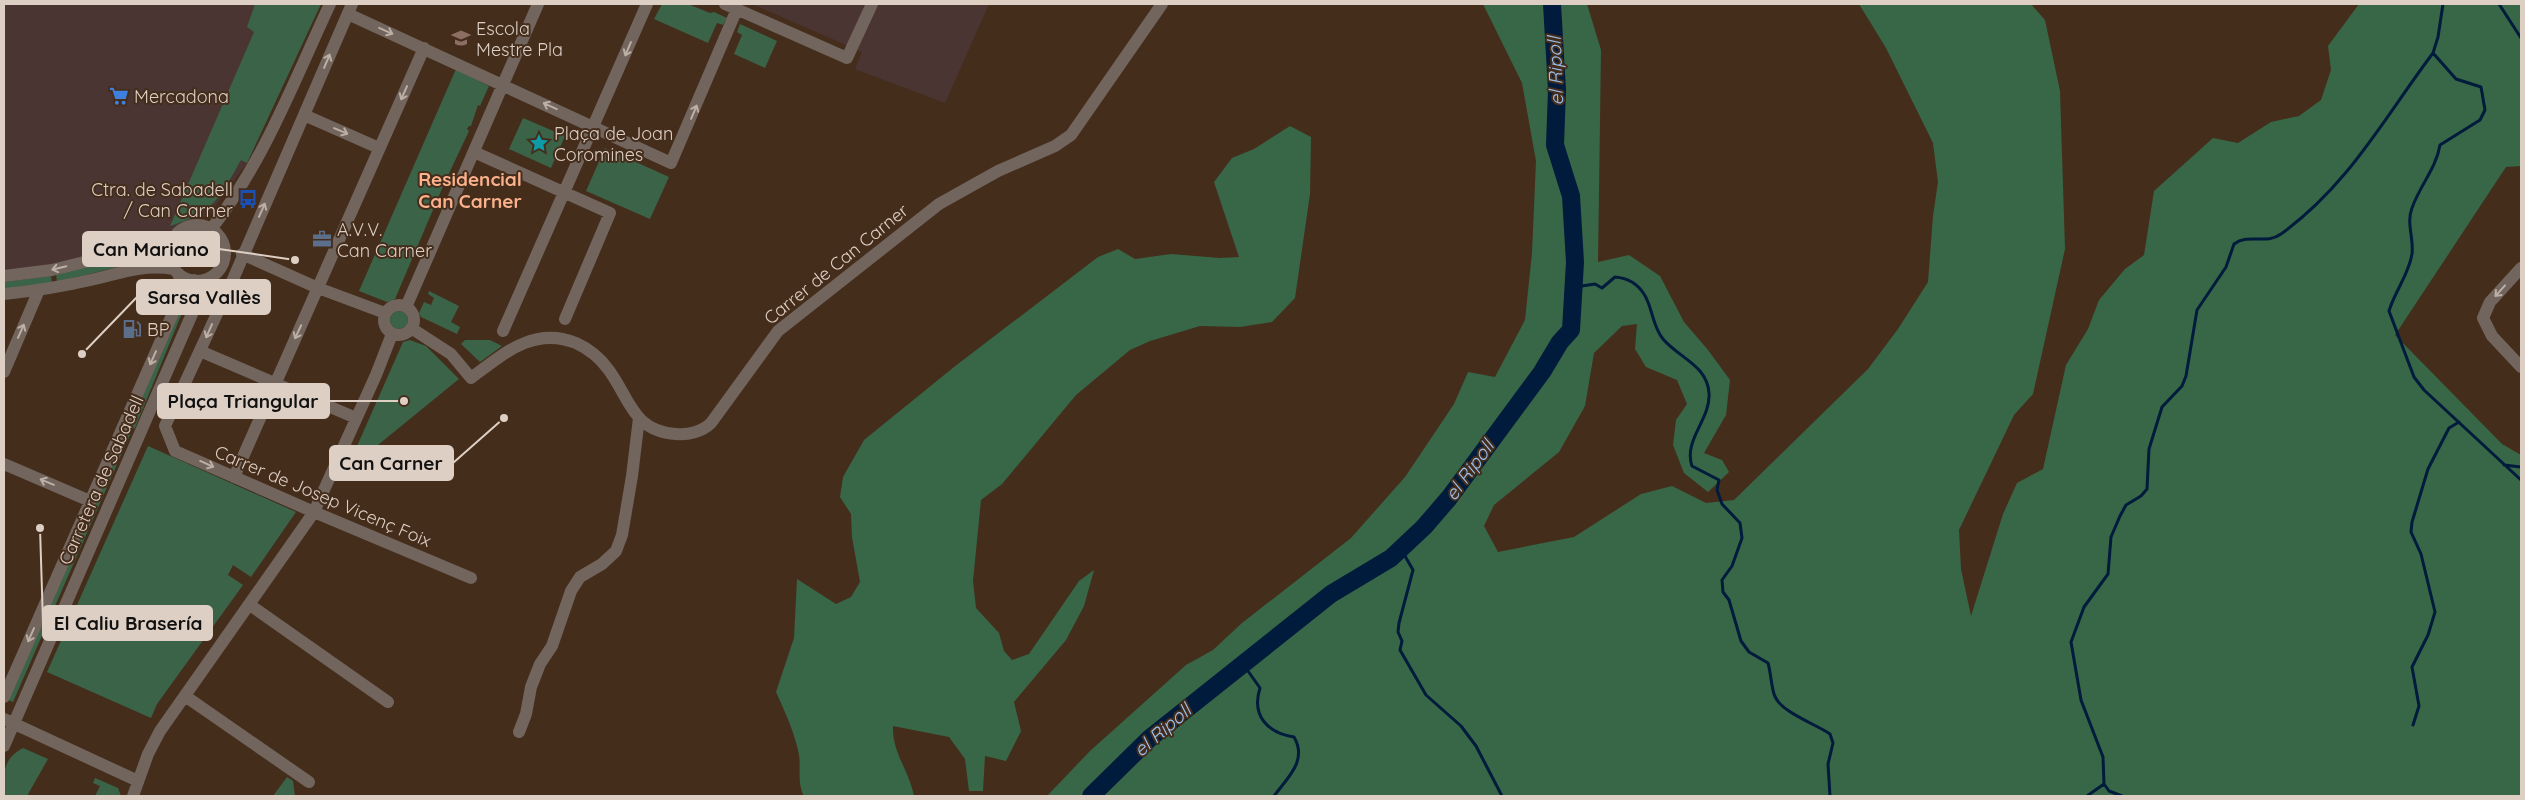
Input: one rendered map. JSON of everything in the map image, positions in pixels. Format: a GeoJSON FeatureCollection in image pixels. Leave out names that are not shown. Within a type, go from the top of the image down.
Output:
{"type":"FeatureCollection","features":[{"type":"Feature","properties":{"kind":"street"},"geometry":{"type":"LineString","coordinates":[[212,228],[244,184],[264,148],[330,4]]}},
{"type":"Feature","properties":{"kind":"street"},"geometry":{"type":"LineString","coordinates":[[406,306],[538,4]]}},
{"type":"Feature","properties":{"kind":"street"},"geometry":{"type":"LineString","coordinates":[[504,331],[566,194],[647,4]]}},
{"type":"Feature","properties":{"kind":"street"},"geometry":{"type":"LineString","coordinates":[[725,4],[847,58],[872,4]]}},
{"type":"Feature","properties":{"kind":"street","name":"Carrer de Can Carner"},"geometry":{"type":"LineString","coordinates":[[412,328],[451,354],[470,378],[502,354],[530,340],[553,337],[572,342],[588,350],[601,360],[639,418],[653,428],[671,434],[686,434],[705,428],[778,331],[939,204],[998,171],[1055,146],[1071,135],[1162,4]]}},
{"type":"Feature","properties":{"kind":"street"},"geometry":{"type":"LineString","coordinates":[[356,418],[200,351],[350,9],[424,48],[671,163],[676,157],[737,9]]}},
{"type":"Feature","properties":{"kind":"street"},"geometry":{"type":"LineString","coordinates":[[234,477],[424,48]]}},
{"type":"Feature","properties":{"kind":"street"},"geometry":{"type":"LineString","coordinates":[[304,115],[379,148]]}},
{"type":"Feature","properties":{"kind":"street"},"geometry":{"type":"LineString","coordinates":[[474,152],[610,213],[565,319]]}},
{"type":"Feature","properties":{"kind":"street"},"geometry":{"type":"LineString","coordinates":[[4,276],[52,270],[149,246],[174,237],[188,226],[197,225],[212,228],[221,238],[224,246],[223,264],[210,278],[194,280],[177,271],[156,266],[125,270],[96,279],[39,290],[4,294]]}},
{"type":"Feature","properties":{"kind":"street"},"geometry":{"type":"LineString","coordinates":[[4,697],[177,304],[180,293],[177,271],[169,255],[174,237]]}},
{"type":"Feature","properties":{"kind":"street"},"geometry":{"type":"LineString","coordinates":[[242,254],[318,288],[385,313]]}},
{"type":"Feature","properties":{"kind":"street"},"geometry":{"type":"LineString","coordinates":[[2521,268],[2490,302],[2484,318],[2492,336],[2521,367]]}},
{"type":"Feature","properties":{"kind":"street","name":"Carretera de Sabadell"},"geometry":{"type":"LineString","coordinates":[[4,746],[9,721],[192,314],[194,280]]}},
{"type":"Feature","properties":{"kind":"street"},"geometry":{"type":"LineString","coordinates":[[4,372],[39,290]]}},
{"type":"Feature","properties":{"kind":"street"},"geometry":{"type":"LineString","coordinates":[[392,334],[384,323],[385,313],[396,305],[406,306]]}},
{"type":"Feature","properties":{"kind":"street"},"geometry":{"type":"LineString","coordinates":[[392,334],[405,334],[412,328],[414,318],[406,306]]}},
{"type":"Feature","properties":{"kind":"street"},"geometry":{"type":"LineString","coordinates":[[133,796],[148,754],[160,731],[314,512],[392,334]]}},
{"type":"Feature","properties":{"kind":"street","name":"Carrer de Josep Vicenç Foix"},"geometry":{"type":"LineString","coordinates":[[200,351],[165,426],[176,450],[314,512],[471,578]]}},
{"type":"Feature","properties":{"kind":"street"},"geometry":{"type":"LineString","coordinates":[[519,732],[526,714],[531,687],[540,664],[552,646],[571,591],[580,577],[602,564],[616,551],[622,536],[639,418]]}},
{"type":"Feature","properties":{"kind":"street"},"geometry":{"type":"LineString","coordinates":[[4,464],[90,501]]}},
{"type":"Feature","properties":{"kind":"street"},"geometry":{"type":"LineString","coordinates":[[250,605],[388,702]]}},
{"type":"Feature","properties":{"kind":"street"},"geometry":{"type":"LineString","coordinates":[[186,696],[309,782]]}},
{"type":"Feature","properties":{"kind":"street"},"geometry":{"type":"LineString","coordinates":[[9,721],[138,781]]}},
{"type":"Feature","properties":{"kind":"shaded area"},"geometry":{"type":"Polygon","coordinates":[[[4,4],[316,4],[246,164],[209,215],[140,243],[61,263],[4,272],[4,4]]]}},
{"type":"Feature","properties":{"kind":"shaded area"},"geometry":{"type":"Polygon","coordinates":[[[752,4],[989,4],[945,103],[855,69],[862,52],[752,4]]]}},
{"type":"Feature","properties":{"kind":"green space"},"geometry":{"type":"Polygon","coordinates":[[[255,4],[321,4],[247,163],[241,160],[227,185],[206,209],[185,221],[170,226],[254,32],[247,27],[255,4]]]}},
{"type":"Feature","properties":{"kind":"green space"},"geometry":{"type":"Polygon","coordinates":[[[662,4],[688,4],[727,18],[723,25],[717,23],[708,43],[654,19],[662,4]]]}},
{"type":"Feature","properties":{"kind":"green space"},"geometry":{"type":"Polygon","coordinates":[[[1483,4],[1587,4],[1601,50],[1598,262],[1629,255],[1660,276],[1684,322],[1730,380],[1726,415],[1704,453],[1722,460],[1729,472],[1708,492],[1684,473],[1673,445],[1676,420],[1687,404],[1677,380],[1646,367],[1635,349],[1637,324],[1622,326],[1594,353],[1585,406],[1559,452],[1494,505],[1484,526],[1498,552],[1574,537],[1641,494],[1672,486],[1706,503],[1734,500],[1868,369],[1898,329],[1928,282],[1933,216],[1938,182],[1933,143],[1886,48],[1859,4],[2031,4],[2045,20],[2060,91],[2065,249],[2033,394],[2014,415],[1959,530],[1961,569],[1971,616],[2003,514],[2017,483],[2043,469],[2066,365],[2088,329],[2099,300],[2125,269],[2144,255],[2154,191],[2213,138],[2238,143],[2271,122],[2299,116],[2321,100],[2331,70],[2328,46],[2359,4],[2521,4],[2521,166],[2506,167],[2395,335],[2502,444],[2521,455],[2521,796],[1047,796],[1090,751],[1186,665],[1213,650],[1242,623],[1351,538],[1405,477],[1454,404],[1468,372],[1495,377],[1525,320],[1532,253],[1536,161],[1522,83],[1483,4]]]}},
{"type":"Feature","properties":{"kind":"green space"},"geometry":{"type":"Polygon","coordinates":[[[740,24],[777,41],[765,68],[734,54],[742,35],[737,32],[740,24]]]}},
{"type":"Feature","properties":{"kind":"green space"},"geometry":{"type":"Polygon","coordinates":[[[456,69],[489,86],[480,106],[478,105],[471,126],[467,129],[469,131],[444,184],[395,299],[387,302],[359,291],[456,69]]]}},
{"type":"Feature","properties":{"kind":"green space"},"geometry":{"type":"Polygon","coordinates":[[[523,118],[565,136],[551,168],[509,149],[523,118]]]}},
{"type":"Feature","properties":{"kind":"green space"},"geometry":{"type":"Polygon","coordinates":[[[1290,126],[1311,137],[1310,194],[1295,298],[1272,322],[1240,327],[1200,326],[1150,341],[1130,350],[1076,395],[1002,484],[981,500],[973,581],[976,608],[999,633],[1004,651],[1012,660],[1029,654],[1079,581],[1094,570],[1084,606],[1066,640],[1014,702],[1021,731],[1006,761],[985,756],[983,791],[969,791],[965,759],[949,737],[893,726],[895,745],[914,796],[804,796],[801,786],[800,760],[795,739],[776,692],[794,638],[797,579],[836,604],[851,597],[860,582],[852,537],[851,514],[840,497],[843,477],[864,440],[954,367],[1098,257],[1118,249],[1135,259],[1171,254],[1220,258],[1239,257],[1214,182],[1232,158],[1254,149],[1290,126]]]}},
{"type":"Feature","properties":{"kind":"green space"},"geometry":{"type":"Polygon","coordinates":[[[605,148],[669,177],[650,219],[586,191],[605,148]]]}},
{"type":"Feature","properties":{"kind":"green space"},"geometry":{"type":"Polygon","coordinates":[[[144,253],[146,260],[57,282],[56,274],[144,253]]]}},
{"type":"Feature","properties":{"kind":"green space"},"geometry":{"type":"Polygon","coordinates":[[[51,276],[52,283],[4,289],[4,282],[51,276]]]}},
{"type":"Feature","properties":{"kind":"green space"},"geometry":{"type":"Polygon","coordinates":[[[429,291],[459,306],[451,322],[460,327],[457,334],[421,317],[419,313],[424,302],[431,305],[434,298],[428,294],[429,291]]]}},
{"type":"Feature","properties":{"kind":"green space"},"geometry":{"type":"Polygon","coordinates":[[[395,311],[403,311],[408,316],[406,327],[395,329],[390,324],[390,316],[395,311]]]}},
{"type":"Feature","properties":{"kind":"green space"},"geometry":{"type":"Polygon","coordinates":[[[179,313],[182,313],[135,428],[132,430],[13,702],[8,700],[179,313]]]}},
{"type":"Feature","properties":{"kind":"green space"},"geometry":{"type":"Polygon","coordinates":[[[410,340],[426,346],[459,379],[346,471],[403,342],[410,340]]]}},
{"type":"Feature","properties":{"kind":"green space"},"geometry":{"type":"Polygon","coordinates":[[[465,340],[490,340],[502,346],[480,362],[461,344],[465,340]]]}},
{"type":"Feature","properties":{"kind":"green space"},"geometry":{"type":"Polygon","coordinates":[[[148,446],[296,512],[251,577],[233,565],[228,575],[243,585],[157,704],[151,718],[47,672],[148,446]]]}},
{"type":"Feature","properties":{"kind":"green space"},"geometry":{"type":"Polygon","coordinates":[[[23,748],[48,759],[27,796],[4,796],[4,775],[7,763],[23,748]]]}},
{"type":"Feature","properties":{"kind":"green space"},"geometry":{"type":"Polygon","coordinates":[[[287,777],[293,781],[295,796],[273,796],[287,777]]]}},
{"type":"Feature","properties":{"kind":"green space"},"geometry":{"type":"Polygon","coordinates":[[[95,778],[118,788],[121,796],[95,796],[100,786],[93,783],[95,778]]]}},
{"type":"Feature","properties":{"kind":"waterway","name":"el Ripoll"},"geometry":{"type":"LineString","coordinates":[[1091,796],[1150,738],[1331,594],[1391,558],[1424,527],[1449,498],[1542,372],[1560,342],[1571,330],[1575,262],[1571,196],[1555,145],[1557,90],[1552,4]]}},
{"type":"Feature","properties":{"kind":"waterway"},"geometry":{"type":"LineString","coordinates":[[2122,796],[2109,791],[2104,784],[2103,757],[2081,700],[2071,642],[2084,607],[2108,574],[2111,537],[2120,516],[2126,505],[2141,496],[2147,489],[2149,449],[2162,407],[2182,386],[2186,376],[2197,310],[2226,267],[2234,244],[2246,239],[2269,239],[2281,234],[2327,194],[2364,150],[2433,53],[2438,37],[2443,4]]}},
{"type":"Feature","properties":{"kind":"waterway"},"geometry":{"type":"LineString","coordinates":[[2499,4],[2521,38]]}},
{"type":"Feature","properties":{"kind":"waterway"},"geometry":{"type":"LineString","coordinates":[[2433,53],[2456,79],[2481,87],[2485,110],[2480,120],[2440,145],[2435,162],[2410,214],[2412,254],[2405,276],[2389,311],[2414,377],[2424,390],[2521,480]]}},
{"type":"Feature","properties":{"kind":"waterway"},"geometry":{"type":"LineString","coordinates":[[1575,287],[1595,284],[1602,288],[1615,277],[1635,284],[1647,299],[1659,334],[1669,346],[1703,375],[1709,393],[1708,403],[1691,447],[1692,466],[1719,480],[1717,490],[1722,504],[1740,523],[1742,538],[1732,566],[1722,580],[1723,592],[1729,600],[1741,641],[1749,652],[1768,663],[1773,690],[1777,700],[1790,712],[1830,734],[1833,743],[1828,764],[1830,796]]}},
{"type":"Feature","properties":{"kind":"waterway"},"geometry":{"type":"LineString","coordinates":[[2413,725],[2419,706],[2412,667],[2428,635],[2435,612],[2421,554],[2411,532],[2412,522],[2428,469],[2449,428],[2459,422]]}},
{"type":"Feature","properties":{"kind":"waterway"},"geometry":{"type":"LineString","coordinates":[[2504,465],[2521,467]]}},
{"type":"Feature","properties":{"kind":"waterway"},"geometry":{"type":"LineString","coordinates":[[1401,549],[1413,570],[1399,623],[1398,632],[1402,641],[1400,650],[1426,695],[1461,726],[1476,746],[1502,796]]}},
{"type":"Feature","properties":{"kind":"waterway"},"geometry":{"type":"LineString","coordinates":[[1243,664],[1260,688],[1258,707],[1264,721],[1276,732],[1294,737],[1298,746],[1299,754],[1294,769],[1274,796]]}},
{"type":"Feature","properties":{"kind":"waterway"},"geometry":{"type":"LineString","coordinates":[[2087,796],[2104,784]]}},
{"type":"Feature","properties":{"kind":"place","name":"Escola Mestre Pla"},"geometry":{"type":"Point","coordinates":[461,38]}},
{"type":"Feature","properties":{"kind":"place","name":"Mercadona"},"geometry":{"type":"Point","coordinates":[119,96]}},
{"type":"Feature","properties":{"kind":"place","name":"Plaça de Joan Coromines"},"geometry":{"type":"Point","coordinates":[539,143]}},
{"type":"Feature","properties":{"kind":"place","name":"Ctra. de Sabadell / Can Carner"},"geometry":{"type":"Point","coordinates":[248,199]}},
{"type":"Feature","properties":{"kind":"place","name":"A.V.V. Can Carner"},"geometry":{"type":"Point","coordinates":[322,239]}},
{"type":"Feature","properties":{"kind":"place","name":"Can Mariano"},"geometry":{"type":"Point","coordinates":[295,260]}},
{"type":"Feature","properties":{"kind":"place","name":"BP"},"geometry":{"type":"Point","coordinates":[132,329]}},
{"type":"Feature","properties":{"kind":"place","name":"Sarsa Vallès"},"geometry":{"type":"Point","coordinates":[82,354]}},
{"type":"Feature","properties":{"kind":"place","name":"Plaça Triangular"},"geometry":{"type":"Point","coordinates":[404,401]}},
{"type":"Feature","properties":{"kind":"place","name":"Can Carner"},"geometry":{"type":"Point","coordinates":[504,418]}},
{"type":"Feature","properties":{"kind":"place","name":"El Caliu Brasería"},"geometry":{"type":"Point","coordinates":[40,528]}},
{"type":"Feature","properties":{"kind":"district","name":"Residencial Can Carner"},"geometry":{"type":"Point","coordinates":[470,190]}}]}
